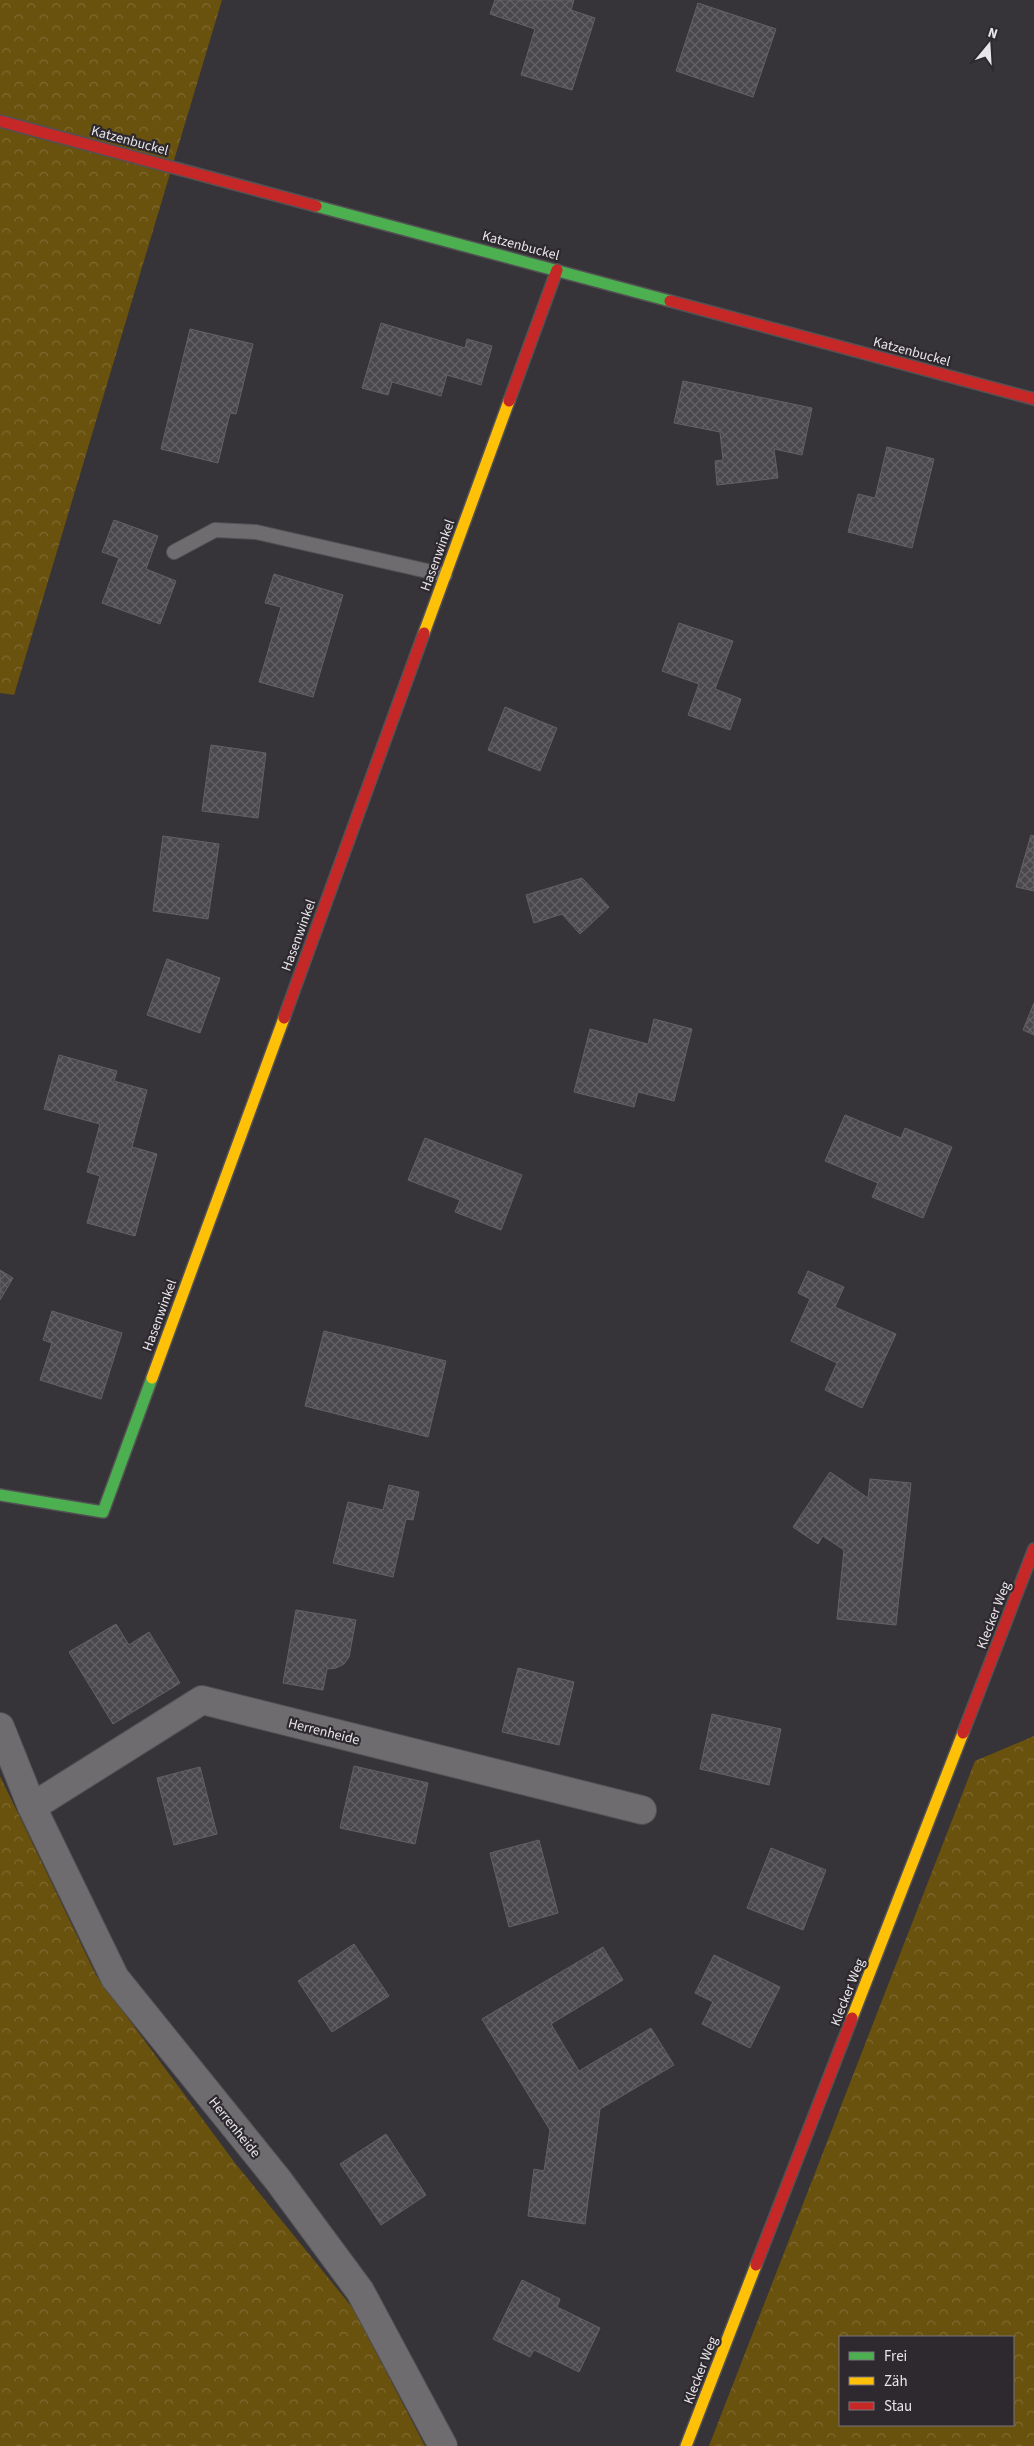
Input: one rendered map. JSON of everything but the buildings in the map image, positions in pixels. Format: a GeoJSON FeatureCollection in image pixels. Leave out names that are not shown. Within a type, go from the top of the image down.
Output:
{"type":"FeatureCollection","features":[{"type":"Feature","properties":{"kind":"street","name":"Katzenbuckel"},"geometry":{"type":"LineString","coordinates":[[0,121],[1034,399]]}},
{"type":"Feature","properties":{"kind":"street","name":"Hasenwinkel"},"geometry":{"type":"LineString","coordinates":[[0,1495],[103,1512],[557,270]]}},
{"type":"Feature","properties":{"kind":"street","name":"Klecker Weg"},"geometry":{"type":"LineString","coordinates":[[686,2446],[1034,1549]]}},
{"type":"Feature","properties":{"kind":"street","name":"Herrenheide"},"geometry":{"type":"LineString","coordinates":[[32,1807],[202,1700],[642,1810]]}},
{"type":"Feature","properties":{"kind":"street","name":"Herrenheide"},"geometry":{"type":"LineString","coordinates":[[0,1727],[32,1807],[114,1978],[278,2180],[360,2291],[442,2446]]}},
{"type":"Feature","properties":{"kind":"lane"},"geometry":{"type":"LineString","coordinates":[[174,552],[215,530],[256,532],[378,558],[445,575]]}},
{"type":"Feature","properties":{"kind":"green space"},"geometry":{"type":"Polygon","coordinates":[[[0,0],[222,0],[14,695],[0,693],[0,0]]]}},
{"type":"Feature","properties":{"kind":"green space"},"geometry":{"type":"Polygon","coordinates":[[[1034,1736],[1034,2446],[709,2446],[975,1761],[1034,1736]]]}},
{"type":"Feature","properties":{"kind":"green space"},"geometry":{"type":"Polygon","coordinates":[[[0,1776],[96,1975],[235,2163],[352,2307],[425,2446],[0,2446],[0,1776]]]}},
{"type":"Feature","properties":{"kind":"traffic: fast"},"geometry":{"type":"LineString","coordinates":[[316,206],[670,301]]}},
{"type":"Feature","properties":{"kind":"traffic: fast"},"geometry":{"type":"LineString","coordinates":[[0,1495],[103,1512],[152,1378]]}},
{"type":"Feature","properties":{"kind":"traffic: slow"},"geometry":{"type":"LineString","coordinates":[[424,633],[509,401]]}},
{"type":"Feature","properties":{"kind":"traffic: slow"},"geometry":{"type":"LineString","coordinates":[[152,1378],[284,1018]]}},
{"type":"Feature","properties":{"kind":"traffic: slow"},"geometry":{"type":"LineString","coordinates":[[852,2018],[963,1733]]}},
{"type":"Feature","properties":{"kind":"traffic: slow"},"geometry":{"type":"LineString","coordinates":[[686,2446],[756,2265]]}},
{"type":"Feature","properties":{"kind":"traffic: jam"},"geometry":{"type":"LineString","coordinates":[[0,121],[316,206]]}},
{"type":"Feature","properties":{"kind":"traffic: jam"},"geometry":{"type":"LineString","coordinates":[[509,401],[557,270]]}},
{"type":"Feature","properties":{"kind":"traffic: jam"},"geometry":{"type":"LineString","coordinates":[[670,301],[1034,399]]}},
{"type":"Feature","properties":{"kind":"traffic: jam"},"geometry":{"type":"LineString","coordinates":[[284,1018],[424,633]]}},
{"type":"Feature","properties":{"kind":"traffic: jam"},"geometry":{"type":"LineString","coordinates":[[963,1733],[1034,1549]]}},
{"type":"Feature","properties":{"kind":"traffic: jam"},"geometry":{"type":"LineString","coordinates":[[756,2265],[852,2018]]}}]}
